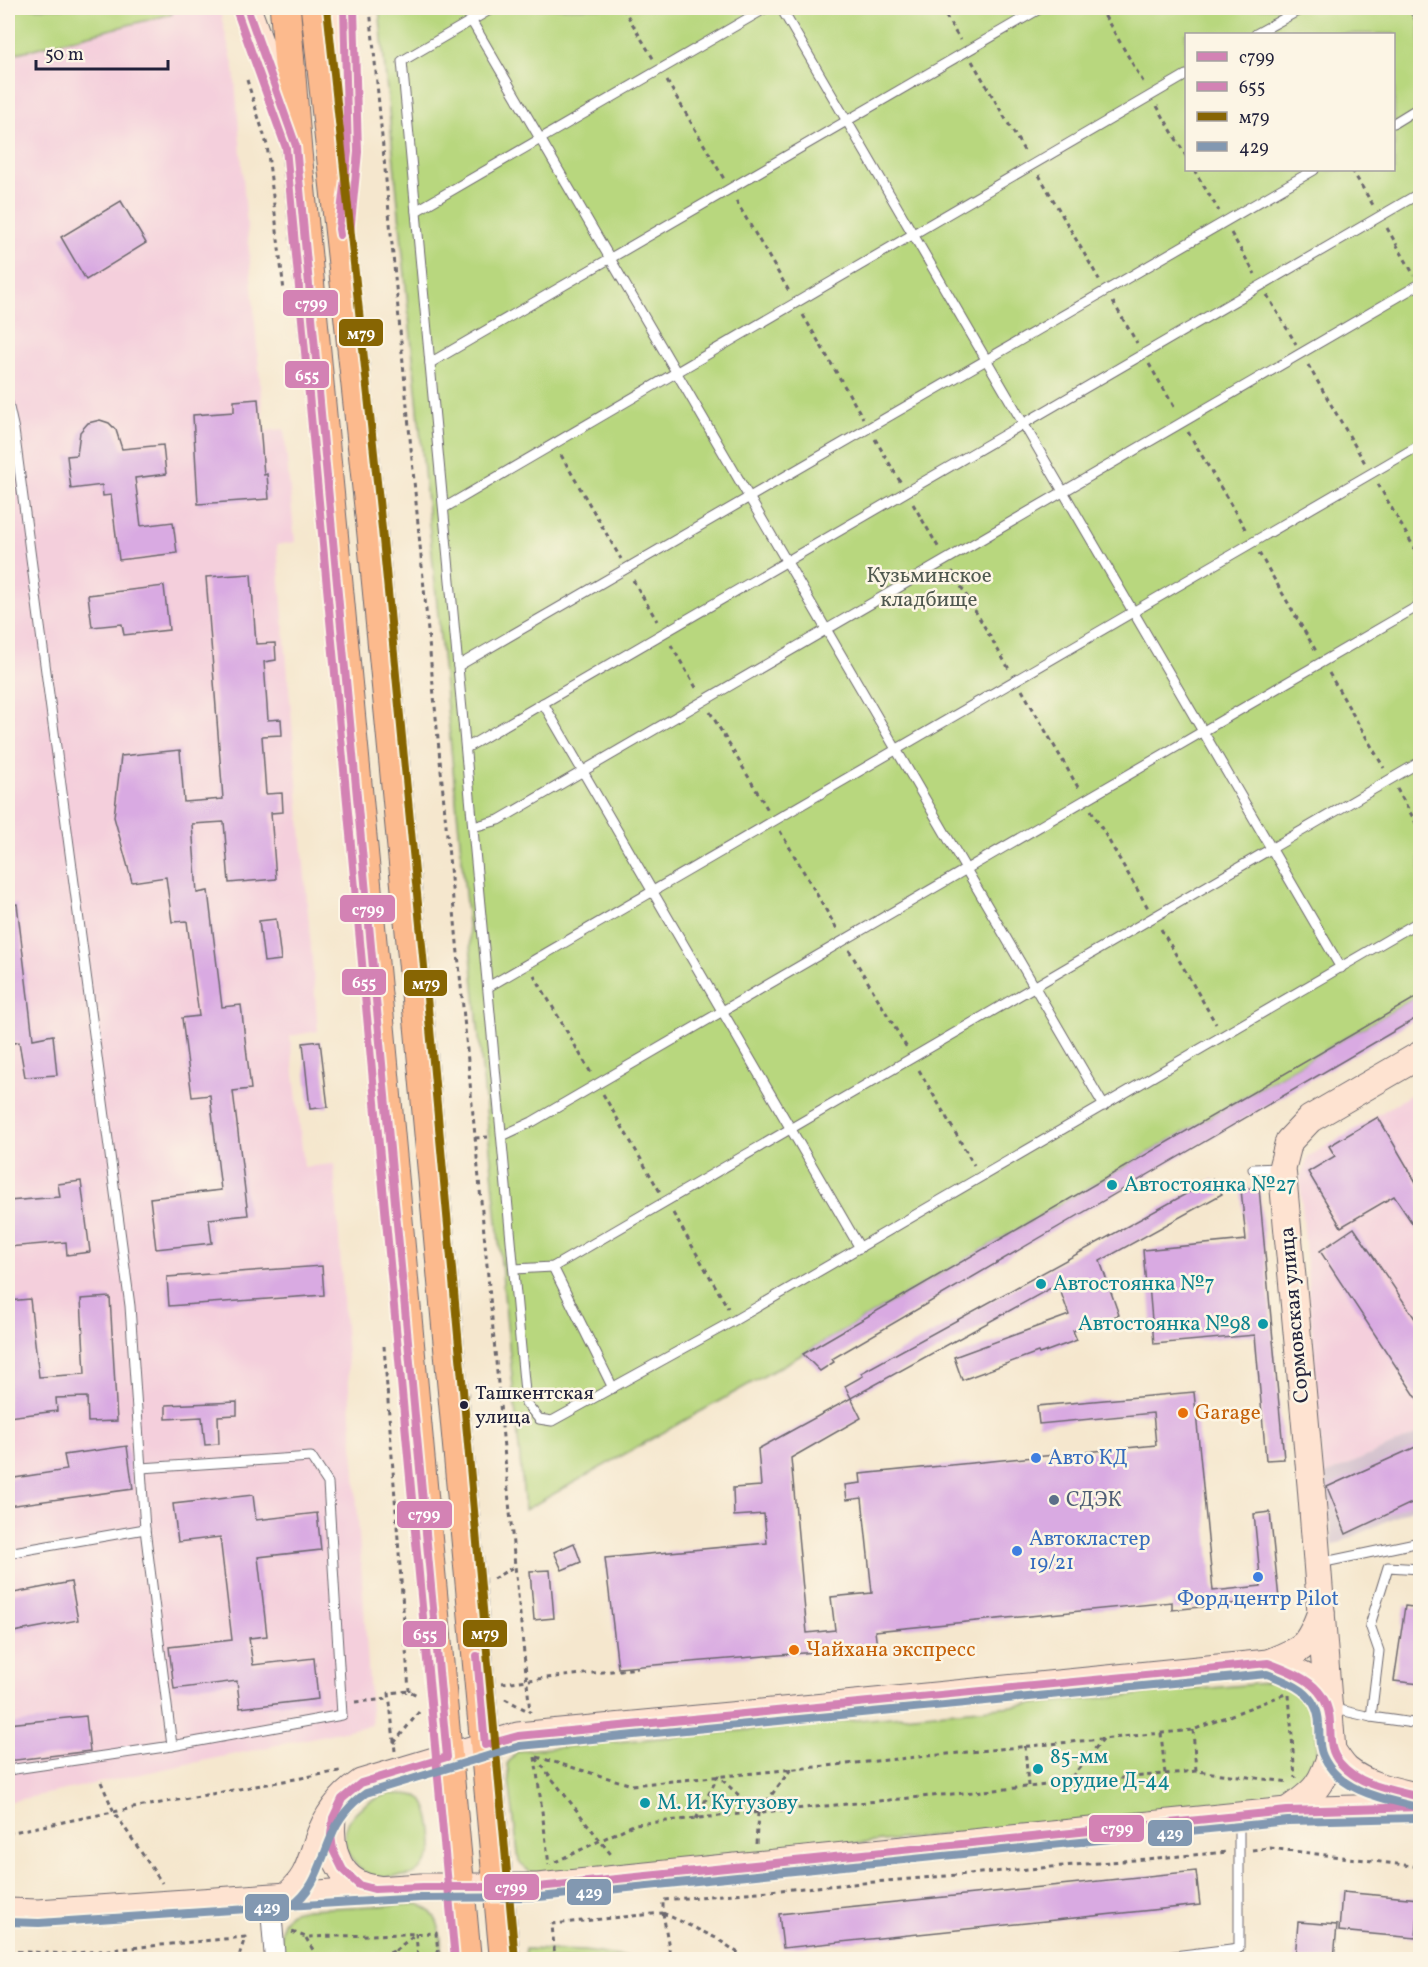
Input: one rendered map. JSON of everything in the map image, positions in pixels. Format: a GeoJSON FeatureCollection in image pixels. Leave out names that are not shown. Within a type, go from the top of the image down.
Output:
{"type":"FeatureCollection","features":[{"type":"Feature","properties":{"kind":"main road"},"geometry":{"type":"LineString","coordinates":[[247,8],[296,146]]}},
{"type":"Feature","properties":{"kind":"main road"},"geometry":{"type":"LineString","coordinates":[[285,8],[466,1959]]}},
{"type":"Feature","properties":{"kind":"main road"},"geometry":{"type":"LineString","coordinates":[[316,8],[349,307],[413,958],[505,1959]]}},
{"type":"Feature","properties":{"kind":"main road"},"geometry":{"type":"LineString","coordinates":[[339,229],[348,152],[344,8]]}},
{"type":"Feature","properties":{"kind":"main road","name":"Сормовская улица"},"geometry":{"type":"LineString","coordinates":[[1321,1612],[1317,1564],[1318,1518],[1282,1168],[1289,1141],[1310,1119],[1420,1055]]}},
{"type":"Feature","properties":{"kind":"main road"},"geometry":{"type":"LineString","coordinates":[[278,1896],[304,1879],[317,1841],[339,1801],[348,1791],[361,1783],[518,1736],[1268,1663],[1296,1652],[1305,1645],[1313,1635],[1321,1612]]}},
{"type":"Feature","properties":{"kind":"main road"},"geometry":{"type":"LineString","coordinates":[[1287,1810],[1317,1788],[1326,1772],[1332,1751],[1321,1612]]}},
{"type":"Feature","properties":{"kind":"main road"},"geometry":{"type":"LineString","coordinates":[[1268,1663],[1309,1679],[1329,1708]]}},
{"type":"Feature","properties":{"kind":"main road"},"geometry":{"type":"LineString","coordinates":[[1332,1751],[1346,1769],[1359,1778],[1376,1786],[1420,1797]]}},
{"type":"Feature","properties":{"kind":"main road"},"geometry":{"type":"LineString","coordinates":[[8,1912],[49,1912],[384,1890],[551,1886],[1287,1810],[1420,1808]]}},
{"type":"Feature","properties":{"kind":"main road"},"geometry":{"type":"LineString","coordinates":[[333,1813],[331,1843],[333,1853],[344,1872],[360,1885],[384,1890]]}},
{"type":"Feature","properties":{"kind":"street"},"geometry":{"type":"LineString","coordinates":[[275,1959],[278,1896]]}},
{"type":"Feature","properties":{"kind":"lane"},"geometry":{"type":"LineString","coordinates":[[493,8],[402,61],[526,1403],[539,1419],[552,1421],[735,1320],[1420,921]]}},
{"type":"Feature","properties":{"kind":"lane"},"geometry":{"type":"LineString","coordinates":[[416,211],[766,8]]}},
{"type":"Feature","properties":{"kind":"lane"},"geometry":{"type":"LineString","coordinates":[[781,8],[1341,968]]}},
{"type":"Feature","properties":{"kind":"lane"},"geometry":{"type":"LineString","coordinates":[[430,363],[1041,8]]}},
{"type":"Feature","properties":{"kind":"lane"},"geometry":{"type":"LineString","coordinates":[[1258,33],[1303,8]]}},
{"type":"Feature","properties":{"kind":"lane"},"geometry":{"type":"LineString","coordinates":[[1413,8],[1420,20]]}},
{"type":"Feature","properties":{"kind":"lane"},"geometry":{"type":"LineString","coordinates":[[471,20],[1104,1106]]}},
{"type":"Feature","properties":{"kind":"lane"},"geometry":{"type":"LineString","coordinates":[[444,508],[1185,76]]}},
{"type":"Feature","properties":{"kind":"lane"},"geometry":{"type":"LineString","coordinates":[[1395,122],[1420,107]]}},
{"type":"Feature","properties":{"kind":"lane"},"geometry":{"type":"LineString","coordinates":[[459,666],[1312,171]]}},
{"type":"Feature","properties":{"kind":"lane"},"geometry":{"type":"LineString","coordinates":[[466,748],[1420,193]]}},
{"type":"Feature","properties":{"kind":"lane"},"geometry":{"type":"LineString","coordinates":[[473,827],[499,820],[583,772],[1420,284]]}},
{"type":"Feature","properties":{"kind":"lane"},"geometry":{"type":"LineString","coordinates":[[8,402],[130,1306],[145,1529],[172,1746]]}},
{"type":"Feature","properties":{"kind":"lane"},"geometry":{"type":"LineString","coordinates":[[488,987],[1420,445]]}},
{"type":"Feature","properties":{"kind":"lane"},"geometry":{"type":"LineString","coordinates":[[502,1136],[532,1122],[1420,605]]}},
{"type":"Feature","properties":{"kind":"lane"},"geometry":{"type":"LineString","coordinates":[[543,703],[860,1248]]}},
{"type":"Feature","properties":{"kind":"lane"},"geometry":{"type":"LineString","coordinates":[[514,1269],[553,1267],[1420,762]]}},
{"type":"Feature","properties":{"kind":"lane"},"geometry":{"type":"LineString","coordinates":[[1253,1169],[1282,1168]]}},
{"type":"Feature","properties":{"kind":"lane"},"geometry":{"type":"LineString","coordinates":[[553,1267],[613,1388]]}},
{"type":"Feature","properties":{"kind":"lane"},"geometry":{"type":"LineString","coordinates":[[8,1770],[172,1746],[342,1715],[328,1483],[311,1457],[141,1468]]}},
{"type":"Feature","properties":{"kind":"lane"},"geometry":{"type":"LineString","coordinates":[[8,1552],[145,1529]]}},
{"type":"Feature","properties":{"kind":"lane"},"geometry":{"type":"LineString","coordinates":[[1317,1564],[1420,1542]]}},
{"type":"Feature","properties":{"kind":"lane"},"geometry":{"type":"LineString","coordinates":[[1371,1718],[1379,1651],[1371,1625],[1388,1567],[1420,1569]]}},
{"type":"Feature","properties":{"kind":"lane"},"geometry":{"type":"LineString","coordinates":[[1329,1708],[1371,1718],[1420,1724]]}},
{"type":"Feature","properties":{"kind":"lane"},"geometry":{"type":"LineString","coordinates":[[1239,1816],[1239,1948]]}},
{"type":"Feature","properties":{"kind":"lane"},"geometry":{"type":"LineString","coordinates":[[1142,1959],[1239,1948]]}},
{"type":"Feature","properties":{"kind":"lane"},"geometry":{"type":"LineString","coordinates":[[1224,1959],[1239,1948]]}},
{"type":"Feature","properties":{"kind":"lane"},"geometry":{"type":"LineString","coordinates":[[1415,1959],[1420,1957]]}},
{"type":"Feature","properties":{"kind":"path"},"geometry":{"type":"LineString","coordinates":[[370,8],[530,1712]]}},
{"type":"Feature","properties":{"kind":"path"},"geometry":{"type":"LineString","coordinates":[[624,8],[1223,1036]]}},
{"type":"Feature","properties":{"kind":"path"},"geometry":{"type":"LineString","coordinates":[[1100,8],[1185,154]]}},
{"type":"Feature","properties":{"kind":"path"},"geometry":{"type":"LineString","coordinates":[[246,76],[267,145],[285,295]]}},
{"type":"Feature","properties":{"kind":"path"},"geometry":{"type":"LineString","coordinates":[[528,965],[735,1320]]}},
{"type":"Feature","properties":{"kind":"path"},"geometry":{"type":"LineString","coordinates":[[384,1346],[409,1691]]}},
{"type":"Feature","properties":{"kind":"path"},"geometry":{"type":"LineString","coordinates":[[500,1683],[638,1668]]}},
{"type":"Feature","properties":{"kind":"path"},"geometry":{"type":"LineString","coordinates":[[394,1743],[419,1714],[417,1695],[409,1691],[389,1693],[395,1756]]}},
{"type":"Feature","properties":{"kind":"path"},"geometry":{"type":"LineString","coordinates":[[1289,1692],[1296,1782],[1197,1771],[635,1824],[548,1865],[535,1757],[632,1785],[1192,1730],[1289,1692]]}},
{"type":"Feature","properties":{"kind":"path"},"geometry":{"type":"LineString","coordinates":[[341,1702],[389,1699]]}},
{"type":"Feature","properties":{"kind":"path"},"geometry":{"type":"LineString","coordinates":[[1192,1730],[1197,1771]]}},
{"type":"Feature","properties":{"kind":"path"},"geometry":{"type":"LineString","coordinates":[[1161,1733],[1165,1774]]}},
{"type":"Feature","properties":{"kind":"path"},"geometry":{"type":"LineString","coordinates":[[1066,1784],[1104,1739]]}},
{"type":"Feature","properties":{"kind":"path"},"geometry":{"type":"LineString","coordinates":[[1025,1746],[1028,1787]]}},
{"type":"Feature","properties":{"kind":"path"},"geometry":{"type":"LineString","coordinates":[[535,1757],[615,1859]]}},
{"type":"Feature","properties":{"kind":"path"},"geometry":{"type":"LineString","coordinates":[[756,1854],[758,1813],[791,1769]]}},
{"type":"Feature","properties":{"kind":"path"},"geometry":{"type":"LineString","coordinates":[[8,1833],[341,1770]]}},
{"type":"Feature","properties":{"kind":"path"},"geometry":{"type":"LineString","coordinates":[[718,1776],[758,1813]]}},
{"type":"Feature","properties":{"kind":"path"},"geometry":{"type":"LineString","coordinates":[[696,1819],[718,1776]]}},
{"type":"Feature","properties":{"kind":"path"},"geometry":{"type":"LineString","coordinates":[[101,1782],[114,1812],[162,1883]]}},
{"type":"Feature","properties":{"kind":"path"},"geometry":{"type":"LineString","coordinates":[[671,1959],[663,1900],[1270,1848],[1420,1867]]}},
{"type":"Feature","properties":{"kind":"path"},"geometry":{"type":"LineString","coordinates":[[555,1959],[552,1924],[663,1913],[716,1938],[749,1959]]}},
{"type":"Feature","properties":{"kind":"path"},"geometry":{"type":"LineString","coordinates":[[292,1932],[306,1937],[436,1933],[439,1959]]}},
{"type":"Feature","properties":{"kind":"path"},"geometry":{"type":"LineString","coordinates":[[374,1959],[396,1950],[416,1933]]}},
{"type":"Feature","properties":{"kind":"path"},"geometry":{"type":"LineString","coordinates":[[416,1933],[418,1959]]}},
{"type":"Feature","properties":{"kind":"path"},"geometry":{"type":"LineString","coordinates":[[8,1951],[67,1954],[244,1937],[238,1959]]}},
{"type":"Feature","properties":{"kind":"path"},"geometry":{"type":"LineString","coordinates":[[306,1937],[319,1959]]}},
{"type":"Feature","properties":{"kind":"path"},"geometry":{"type":"LineString","coordinates":[[394,1959],[396,1950]]}},
{"type":"Feature","properties":{"kind":"shaded area"},"geometry":{"type":"Polygon","coordinates":[[[8,8],[219,8],[234,68],[264,431],[284,429],[295,542],[277,545],[318,1031],[290,1036],[304,1167],[334,1164],[372,1725],[8,1802],[8,8]]]}},
{"type":"Feature","properties":{"kind":"shaded area"},"geometry":{"type":"Polygon","coordinates":[[[1420,1089],[1420,1433],[1323,1476],[1300,1179],[1308,1157],[1420,1089]]]}},
{"type":"Feature","properties":{"kind":"shaded area"},"geometry":{"type":"Polygon","coordinates":[[[1420,1433],[1420,1505],[1333,1546],[1323,1476],[1420,1433]]]}},
{"type":"Feature","properties":{"kind":"green space"},"geometry":{"type":"Polygon","coordinates":[[[8,8],[170,8],[172,14],[13,54],[8,34],[8,8]]]}},
{"type":"Feature","properties":{"kind":"green space","name":"Кузьминское кладбище"},"geometry":{"type":"Polygon","coordinates":[[[379,8],[1420,8],[1420,995],[803,1354],[525,1510],[379,8]]]}},
{"type":"Feature","properties":{"kind":"green space"},"geometry":{"type":"Polygon","coordinates":[[[1288,1681],[1314,1696],[1319,1774],[1297,1798],[535,1877],[519,1862],[507,1764],[517,1751],[1288,1681]]]}},
{"type":"Feature","properties":{"kind":"green space"},"geometry":{"type":"Polygon","coordinates":[[[389,1794],[410,1794],[421,1799],[430,1819],[433,1848],[425,1864],[413,1874],[371,1877],[357,1866],[348,1854],[345,1842],[346,1829],[351,1818],[360,1808],[389,1794]]]}},
{"type":"Feature","properties":{"kind":"green space"},"geometry":{"type":"Polygon","coordinates":[[[419,1904],[427,1909],[436,1920],[443,1959],[283,1959],[281,1940],[283,1922],[293,1912],[306,1909],[419,1904]]]}},
{"type":"Feature","properties":{"kind":"green space"},"geometry":{"type":"Polygon","coordinates":[[[525,1949],[584,1951],[640,1959],[526,1959],[525,1949]]]}},
{"type":"Feature","properties":{"kind":"building"},"geometry":{"type":"Polygon","coordinates":[[[121,201],[146,243],[86,280],[61,237],[121,201]]]}},
{"type":"Feature","properties":{"kind":"building"},"geometry":{"type":"Polygon","coordinates":[[[258,399],[264,475],[267,474],[269,499],[198,504],[193,415],[234,412],[234,401],[258,399]]]}},
{"type":"Feature","properties":{"kind":"building"},"geometry":{"type":"Polygon","coordinates":[[[100,420],[109,423],[116,430],[122,449],[163,445],[166,474],[135,478],[141,526],[173,522],[177,553],[119,560],[111,495],[103,496],[102,485],[71,489],[67,456],[77,455],[80,432],[88,423],[100,420]]]}},
{"type":"Feature","properties":{"kind":"building"},"geometry":{"type":"Polygon","coordinates":[[[251,574],[256,644],[275,643],[276,660],[264,662],[268,720],[281,719],[282,735],[262,736],[266,794],[282,793],[283,812],[271,813],[276,879],[229,883],[224,822],[192,824],[197,893],[208,891],[222,1007],[241,1005],[251,1089],[233,1091],[248,1215],[209,1219],[212,1243],[156,1249],[150,1198],[221,1190],[210,1095],[192,1097],[182,1018],[199,1016],[187,921],[172,922],[166,877],[132,882],[114,817],[121,756],[180,750],[184,802],[223,799],[206,577],[251,574]]]}},
{"type":"Feature","properties":{"kind":"building"},"geometry":{"type":"Polygon","coordinates":[[[164,586],[169,630],[124,635],[122,624],[92,627],[88,595],[164,586]]]}},
{"type":"Feature","properties":{"kind":"building"},"geometry":{"type":"Polygon","coordinates":[[[17,904],[33,1039],[53,1035],[57,1075],[25,1077],[19,1042],[8,1044],[8,905],[17,904]]]}},
{"type":"Feature","properties":{"kind":"building"},"geometry":{"type":"Polygon","coordinates":[[[276,919],[281,960],[264,962],[259,921],[276,919]]]}},
{"type":"Feature","properties":{"kind":"building","name":"Автостоянка №27"},"geometry":{"type":"Polygon","coordinates":[[[1420,995],[1420,1016],[832,1359],[834,1362],[820,1371],[803,1354],[1420,995]]]}},
{"type":"Feature","properties":{"kind":"building"},"geometry":{"type":"Polygon","coordinates":[[[320,1041],[328,1107],[310,1109],[303,1043],[320,1041]]]}},
{"type":"Feature","properties":{"kind":"building"},"geometry":{"type":"Polygon","coordinates":[[[1378,1117],[1420,1189],[1420,1235],[1394,1196],[1341,1227],[1308,1172],[1335,1156],[1329,1146],[1378,1117]]]}},
{"type":"Feature","properties":{"kind":"building"},"geometry":{"type":"Polygon","coordinates":[[[1213,1179],[1222,1194],[1100,1261],[1119,1315],[1073,1331],[1077,1340],[962,1380],[954,1357],[1069,1315],[1058,1284],[851,1398],[845,1386],[863,1376],[861,1373],[1213,1179]]]}},
{"type":"Feature","properties":{"kind":"building"},"geometry":{"type":"Polygon","coordinates":[[[81,1181],[90,1252],[67,1255],[66,1242],[8,1247],[8,1201],[60,1197],[58,1184],[81,1181]]]}},
{"type":"Feature","properties":{"kind":"building"},"geometry":{"type":"Polygon","coordinates":[[[1259,1188],[1284,1459],[1266,1460],[1255,1335],[1154,1344],[1149,1285],[1146,1286],[1143,1250],[1246,1240],[1241,1189],[1259,1188]]]}},
{"type":"Feature","properties":{"kind":"building"},"geometry":{"type":"Polygon","coordinates":[[[1354,1228],[1420,1326],[1420,1403],[1320,1251],[1354,1228]]]}},
{"type":"Feature","properties":{"kind":"building"},"geometry":{"type":"Polygon","coordinates":[[[322,1266],[324,1295],[169,1306],[167,1277],[322,1266]]]}},
{"type":"Feature","properties":{"kind":"building"},"geometry":{"type":"Polygon","coordinates":[[[110,1297],[117,1421],[88,1422],[87,1397],[56,1398],[57,1411],[8,1417],[8,1301],[30,1299],[39,1377],[85,1374],[81,1299],[110,1297]]]}},
{"type":"Feature","properties":{"kind":"building"},"geometry":{"type":"Polygon","coordinates":[[[1194,1392],[1213,1591],[1261,1586],[1254,1514],[1270,1512],[1279,1599],[1172,1610],[1172,1602],[875,1631],[877,1647],[618,1668],[605,1558],[767,1543],[764,1514],[734,1516],[733,1488],[761,1486],[758,1449],[851,1398],[861,1418],[791,1458],[807,1633],[835,1630],[831,1597],[872,1593],[862,1498],[847,1500],[845,1485],[861,1483],[860,1474],[1156,1445],[1153,1413],[1039,1424],[1037,1406],[1194,1392]]]}},
{"type":"Feature","properties":{"kind":"building"},"geometry":{"type":"Polygon","coordinates":[[[237,1402],[237,1415],[218,1416],[219,1444],[205,1445],[202,1417],[166,1419],[166,1405],[237,1402]]]}},
{"type":"Feature","properties":{"kind":"building"},"geometry":{"type":"Polygon","coordinates":[[[1420,1445],[1420,1499],[1346,1534],[1327,1487],[1420,1445]]]}},
{"type":"Feature","properties":{"kind":"building"},"geometry":{"type":"Polygon","coordinates":[[[127,1446],[133,1489],[8,1506],[8,1479],[67,1470],[64,1455],[127,1446]]]}},
{"type":"Feature","properties":{"kind":"building"},"geometry":{"type":"Polygon","coordinates":[[[253,1495],[256,1520],[317,1513],[321,1550],[258,1557],[267,1636],[249,1638],[253,1665],[314,1658],[318,1699],[240,1708],[237,1681],[174,1689],[169,1647],[232,1640],[220,1537],[178,1542],[173,1504],[253,1495]]]}},
{"type":"Feature","properties":{"kind":"building"},"geometry":{"type":"Polygon","coordinates":[[[574,1543],[581,1562],[562,1570],[554,1552],[574,1543]]]}},
{"type":"Feature","properties":{"kind":"building"},"geometry":{"type":"Polygon","coordinates":[[[550,1570],[554,1618],[534,1620],[530,1571],[550,1570]]]}},
{"type":"Feature","properties":{"kind":"building"},"geometry":{"type":"Polygon","coordinates":[[[71,1582],[78,1620],[8,1633],[8,1594],[71,1582]]]}},
{"type":"Feature","properties":{"kind":"building"},"geometry":{"type":"Polygon","coordinates":[[[1405,1606],[1420,1608],[1420,1684],[1394,1681],[1405,1606]]]}},
{"type":"Feature","properties":{"kind":"building"},"geometry":{"type":"Polygon","coordinates":[[[86,1716],[90,1751],[8,1761],[8,1724],[86,1716]]]}},
{"type":"Feature","properties":{"kind":"building"},"geometry":{"type":"Polygon","coordinates":[[[1196,1871],[1200,1905],[783,1948],[779,1914],[1196,1871]]]}},
{"type":"Feature","properties":{"kind":"building"},"geometry":{"type":"Polygon","coordinates":[[[1342,1892],[1419,1899],[1416,1938],[1339,1931],[1342,1892]]]}},
{"type":"Feature","properties":{"kind":"building"},"geometry":{"type":"Polygon","coordinates":[[[1298,1922],[1337,1925],[1334,1959],[1295,1959],[1298,1922]]]}},
{"type":"Feature","properties":{"kind":"transit line","name":"с799"},"geometry":{"type":"LineString","coordinates":[[247,8],[296,146],[447,1757],[361,1783],[342,1799],[333,1818],[331,1835],[333,1850],[343,1870],[359,1885],[374,1889],[538,1887],[1287,1811],[1420,1807]]}},
{"type":"Feature","properties":{"kind":"transit line","name":"м79"},"geometry":{"type":"LineString","coordinates":[[327,8],[382,529],[515,1959]]}},
{"type":"Feature","properties":{"kind":"transit line","name":"с799"},"geometry":{"type":"LineString","coordinates":[[340,235],[348,152],[344,8]]}},
{"type":"Feature","properties":{"kind":"transit line","name":"655"},"geometry":{"type":"LineString","coordinates":[[350,233],[358,152],[354,8]]}},
{"type":"Feature","properties":{"kind":"transit line","name":"655"},"geometry":{"type":"LineString","coordinates":[[237,12],[286,148],[455,1960]]}},
{"type":"Feature","properties":{"kind":"transit line","name":"с799"},"geometry":{"type":"LineString","coordinates":[[477,1656],[485,1745],[518,1736],[1268,1663],[1301,1677],[1318,1691],[1328,1710],[1334,1753],[1348,1771],[1377,1786],[1420,1797]]}},
{"type":"Feature","properties":{"kind":"transit line","name":"429"},"geometry":{"type":"LineString","coordinates":[[8,1922],[39,1923],[291,1906],[312,1883],[334,1830],[341,1818],[360,1797],[366,1793],[520,1746],[1267,1674],[1286,1681],[1302,1691],[1314,1704],[1318,1713],[1321,1752],[1330,1768],[1340,1778],[1351,1786],[1377,1797],[1418,1807]]}},
{"type":"Feature","properties":{"kind":"transit line","name":"429"},"geometry":{"type":"LineString","coordinates":[[253,1908],[421,1898],[539,1897],[1288,1821],[1416,1818]]}},
{"type":"Feature","properties":{"kind":"place","name":"Автостоянка №27"},"geometry":{"type":"Point","coordinates":[1112,1185]}},
{"type":"Feature","properties":{"kind":"place","name":"Автостоянка №7"},"geometry":{"type":"Point","coordinates":[1041,1284]}},
{"type":"Feature","properties":{"kind":"place","name":"Автостоянка №98"},"geometry":{"type":"Point","coordinates":[1263,1324]}},
{"type":"Feature","properties":{"kind":"place","name":"Ташкентская улица"},"geometry":{"type":"Point","coordinates":[464,1405]}},
{"type":"Feature","properties":{"kind":"place","name":"Garage"},"geometry":{"type":"Point","coordinates":[1183,1413]}},
{"type":"Feature","properties":{"kind":"place","name":"Авто КД"},"geometry":{"type":"Point","coordinates":[1036,1458]}},
{"type":"Feature","properties":{"kind":"place","name":"СДЭК"},"geometry":{"type":"Point","coordinates":[1054,1500]}},
{"type":"Feature","properties":{"kind":"place","name":"Автокластер 19/21"},"geometry":{"type":"Point","coordinates":[1017,1551]}},
{"type":"Feature","properties":{"kind":"place","name":"Форд центр Pilot"},"geometry":{"type":"Point","coordinates":[1258,1577]}},
{"type":"Feature","properties":{"kind":"place","name":"Чайхана экспресс"},"geometry":{"type":"Point","coordinates":[794,1650]}},
{"type":"Feature","properties":{"kind":"place","name":"85-мм орудие Д-44"},"geometry":{"type":"Point","coordinates":[1038,1769]}},
{"type":"Feature","properties":{"kind":"place","name":"М. И. Кутузову"},"geometry":{"type":"Point","coordinates":[645,1803]}}]}
